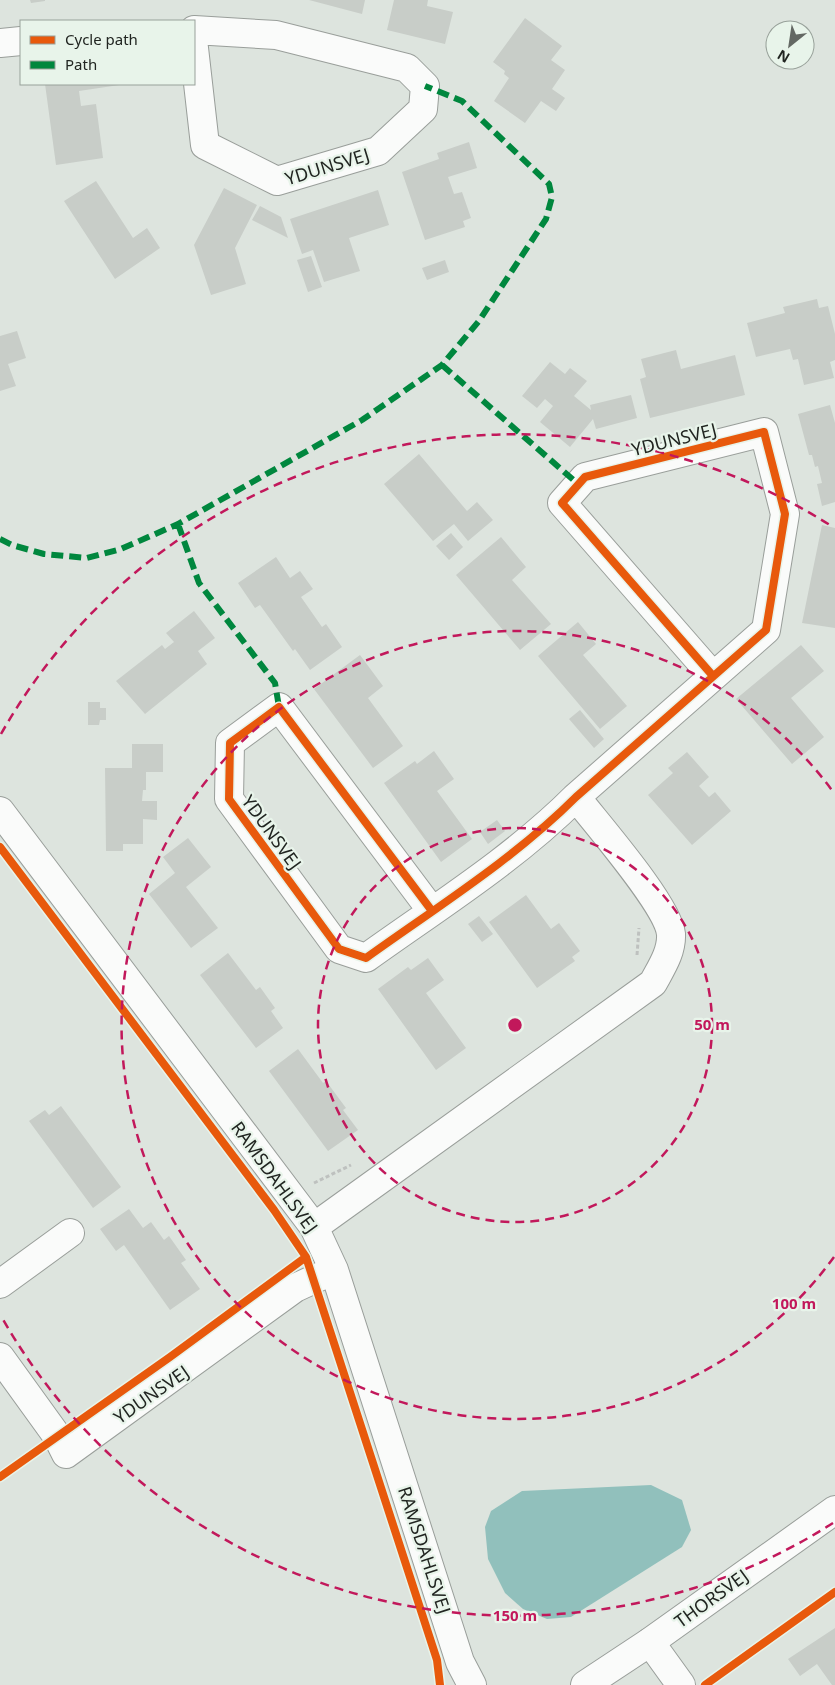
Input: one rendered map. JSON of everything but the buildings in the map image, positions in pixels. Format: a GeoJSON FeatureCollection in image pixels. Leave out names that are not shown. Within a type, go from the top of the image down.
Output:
{"type":"FeatureCollection","features":[{"type":"Feature","properties":{"kind":"street","name":"YDUNSVEJ"},"geometry":{"type":"LineString","coordinates":[[195,30],[276,36],[408,68],[425,86],[423,109],[378,150],[277,181],[205,144],[195,57]]}},
{"type":"Feature","properties":{"kind":"street"},"geometry":{"type":"LineString","coordinates":[[0,43],[20,41]]}},
{"type":"Feature","properties":{"kind":"street","name":"YDUNSVEJ"},"geometry":{"type":"LineString","coordinates":[[432,911],[279,707],[230,743],[229,799],[339,949],[366,958],[432,911],[547,825],[576,796],[766,630],[785,514],[764,432],[585,477],[562,503],[713,676]]}},
{"type":"Feature","properties":{"kind":"street"},"geometry":{"type":"LineString","coordinates":[[314,1227],[653,983],[667,957],[671,934],[660,905],[576,796]]}},
{"type":"Feature","properties":{"kind":"street","name":"RAMSDAHLSVEJ"},"geometry":{"type":"LineString","coordinates":[[0,811],[314,1227],[334,1270],[460,1662],[472,1685]]}},
{"type":"Feature","properties":{"kind":"street"},"geometry":{"type":"LineString","coordinates":[[0,1284],[70,1233]]}},
{"type":"Feature","properties":{"kind":"street","name":"YDUNSVEJ"},"geometry":{"type":"LineString","coordinates":[[0,1357],[57,1436],[66,1454],[295,1288],[334,1270]]}},
{"type":"Feature","properties":{"kind":"street","name":"THORSVEJ"},"geometry":{"type":"LineString","coordinates":[[585,1685],[650,1642],[835,1510]]}},
{"type":"Feature","properties":{"kind":"street"},"geometry":{"type":"LineString","coordinates":[[650,1642],[681,1685]]}},
{"type":"Feature","properties":{"kind":"path"},"geometry":{"type":"LineString","coordinates":[[636,962],[639,925]]}},
{"type":"Feature","properties":{"kind":"path"},"geometry":{"type":"LineString","coordinates":[[292,1197],[316,1181],[358,1162]]}},
{"type":"Feature","properties":{"kind":"water"},"geometry":{"type":"Polygon","coordinates":[[[651,1485],[682,1500],[691,1530],[682,1547],[571,1617],[547,1619],[523,1609],[505,1593],[488,1559],[485,1527],[491,1511],[522,1491],[651,1485]]]}},
{"type":"Feature","properties":{"kind":"marked path"},"geometry":{"type":"LineString","coordinates":[[0,539],[12,545],[44,554],[87,558],[121,549],[178,524],[362,420],[442,365],[479,321],[546,219],[552,197],[549,184],[462,101],[425,86]]}},
{"type":"Feature","properties":{"kind":"marked path"},"geometry":{"type":"LineString","coordinates":[[442,365],[578,484]]}},
{"type":"Feature","properties":{"kind":"marked path"},"geometry":{"type":"LineString","coordinates":[[178,524],[199,583],[275,683],[279,707]]}},
{"type":"Feature","properties":{"kind":"cycle path"},"geometry":{"type":"LineString","coordinates":[[432,911],[279,707],[230,743],[229,799],[339,949],[366,958],[474,882],[527,841],[766,630],[785,514],[764,432],[585,477],[562,503],[713,676]]}},
{"type":"Feature","properties":{"kind":"cycle path"},"geometry":{"type":"LineString","coordinates":[[0,847],[274,1210],[306,1257],[437,1660],[440,1685]]}},
{"type":"Feature","properties":{"kind":"cycle path"},"geometry":{"type":"LineString","coordinates":[[0,1477],[170,1357],[306,1257]]}},
{"type":"Feature","properties":{"kind":"cycle path"},"geometry":{"type":"LineString","coordinates":[[705,1685],[835,1592]]}}]}
